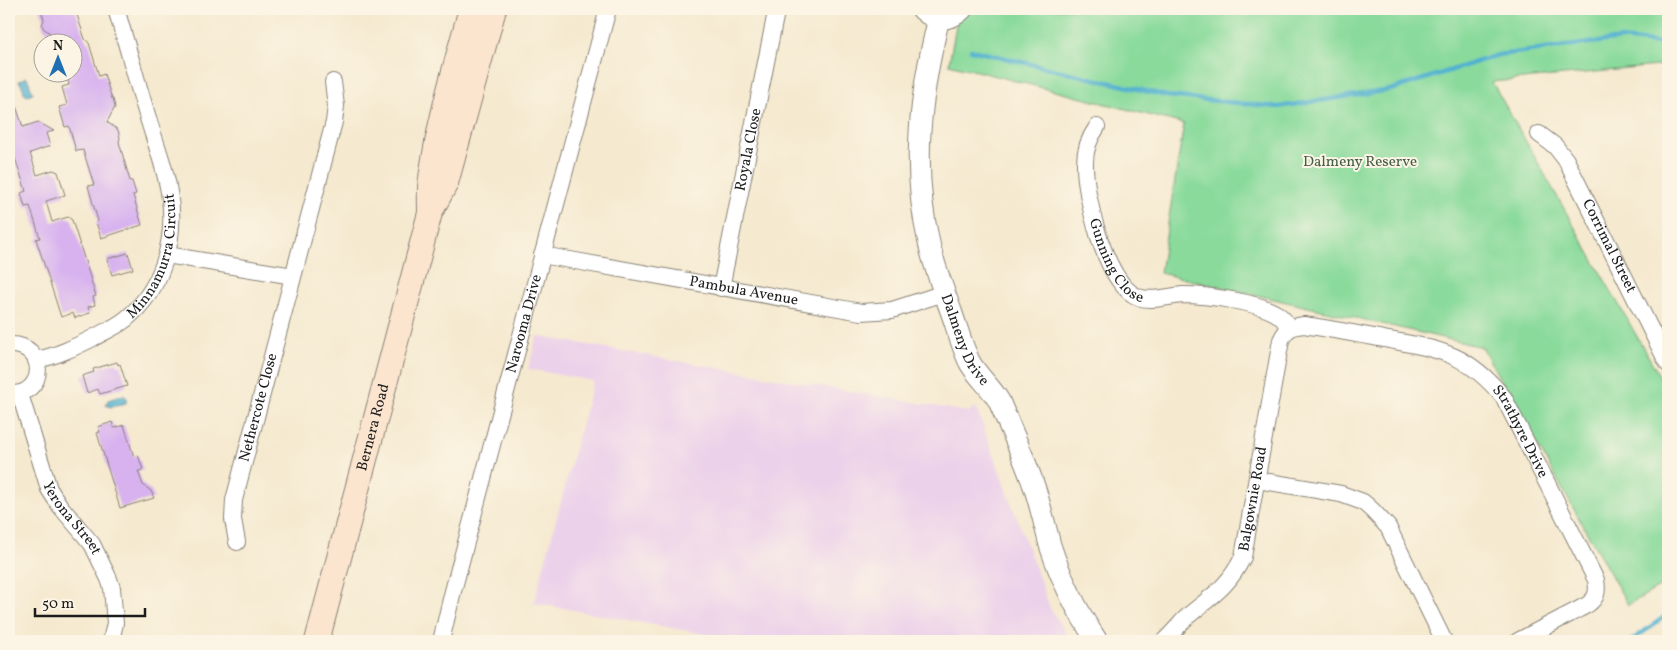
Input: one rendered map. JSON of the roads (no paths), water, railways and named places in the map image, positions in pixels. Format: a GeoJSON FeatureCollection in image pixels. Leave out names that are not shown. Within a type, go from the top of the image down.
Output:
{"type":"FeatureCollection","features":[{"type":"Feature","properties":{"kind":"main road","name":"Bernera Road"},"geometry":{"type":"LineString","coordinates":[[430,213],[430,179],[447,100],[471,9]]}},
{"type":"Feature","properties":{"kind":"main road","name":"Bernera Road"},"geometry":{"type":"LineString","coordinates":[[317,641],[430,213],[446,183],[494,9]]}},
{"type":"Feature","properties":{"kind":"street","name":"Minnamurra Circuit"},"geometry":{"type":"LineString","coordinates":[[36,360],[50,357],[79,344],[127,318],[140,305],[150,290],[167,255],[171,228],[167,183],[116,9]]}},
{"type":"Feature","properties":{"kind":"street","name":"Narooma Drive"},"geometry":{"type":"LineString","coordinates":[[442,641],[452,595],[608,9]]}},
{"type":"Feature","properties":{"kind":"street"},"geometry":{"type":"LineString","coordinates":[[931,14],[949,18],[962,9]]}},
{"type":"Feature","properties":{"kind":"street","name":"Royala Close"},"geometry":{"type":"LineString","coordinates":[[721,288],[776,12]]}},
{"type":"Feature","properties":{"kind":"street","name":"Dalmeny Drive"},"geometry":{"type":"LineString","coordinates":[[931,14],[929,60],[921,102],[918,164],[926,230],[944,292],[970,364],[999,401],[1028,467],[1056,562],[1072,600],[1097,641]]}},
{"type":"Feature","properties":{"kind":"street","name":"Nethercote Close"},"geometry":{"type":"LineString","coordinates":[[237,542],[233,512],[234,500],[334,122],[336,106],[333,82]]}},
{"type":"Feature","properties":{"kind":"street","name":"Gunning Close"},"geometry":{"type":"LineString","coordinates":[[1097,127],[1086,153],[1086,187],[1092,216],[1102,246],[1124,286],[1139,297],[1203,296],[1265,309],[1276,313],[1289,328]]}},
{"type":"Feature","properties":{"kind":"street","name":"Corrimal Street"},"geometry":{"type":"LineString","coordinates":[[1539,134],[1555,146],[1566,160],[1668,364]]}},
{"type":"Feature","properties":{"kind":"street"},"geometry":{"type":"LineString","coordinates":[[167,255],[293,276]]}},
{"type":"Feature","properties":{"kind":"street","name":"Pambula Avenue"},"geometry":{"type":"LineString","coordinates":[[542,255],[848,310],[872,312],[904,307],[944,292]]}},
{"type":"Feature","properties":{"kind":"street","name":"Strathyre Drive"},"geometry":{"type":"LineString","coordinates":[[1289,328],[1304,325],[1443,351],[1471,365],[1489,380],[1504,398],[1596,580],[1597,587],[1597,594],[1594,600],[1587,605],[1518,641]]}},
{"type":"Feature","properties":{"kind":"street","name":"Balgownie Road"},"geometry":{"type":"LineString","coordinates":[[1164,641],[1187,617],[1224,587],[1243,557],[1281,340],[1289,328]]}},
{"type":"Feature","properties":{"kind":"street"},"geometry":{"type":"LineString","coordinates":[[9,345],[17,344],[29,350],[36,360],[38,367],[36,380],[27,391],[15,394]]}},
{"type":"Feature","properties":{"kind":"street","name":"Yerona Street"},"geometry":{"type":"LineString","coordinates":[[15,394],[49,489],[60,506],[92,544],[109,579],[112,588],[115,623],[111,641]]}},
{"type":"Feature","properties":{"kind":"street"},"geometry":{"type":"LineString","coordinates":[[1257,480],[1341,494],[1362,502],[1372,510],[1388,527],[1444,641]]}},
{"type":"Feature","properties":{"kind":"water"},"geometry":{"type":"Polygon","coordinates":[[[27,77],[33,93],[27,95],[24,93],[19,81],[27,77]]]}},
{"type":"Feature","properties":{"kind":"water"},"geometry":{"type":"Polygon","coordinates":[[[123,395],[127,398],[126,403],[110,407],[106,405],[108,400],[123,395]]]}},
{"type":"Feature","properties":{"kind":"waterway"},"geometry":{"type":"LineString","coordinates":[[971,50],[1167,96],[1278,107],[1390,90],[1498,55],[1621,39],[1668,44]]}},
{"type":"Feature","properties":{"kind":"waterway"},"geometry":{"type":"LineString","coordinates":[[1631,641],[1668,614]]}},
{"type":"Feature","properties":{"kind":"park label","name":"Dalmeny Reserve"},"geometry":{"type":"Point","coordinates":[1360,162]}}]}
